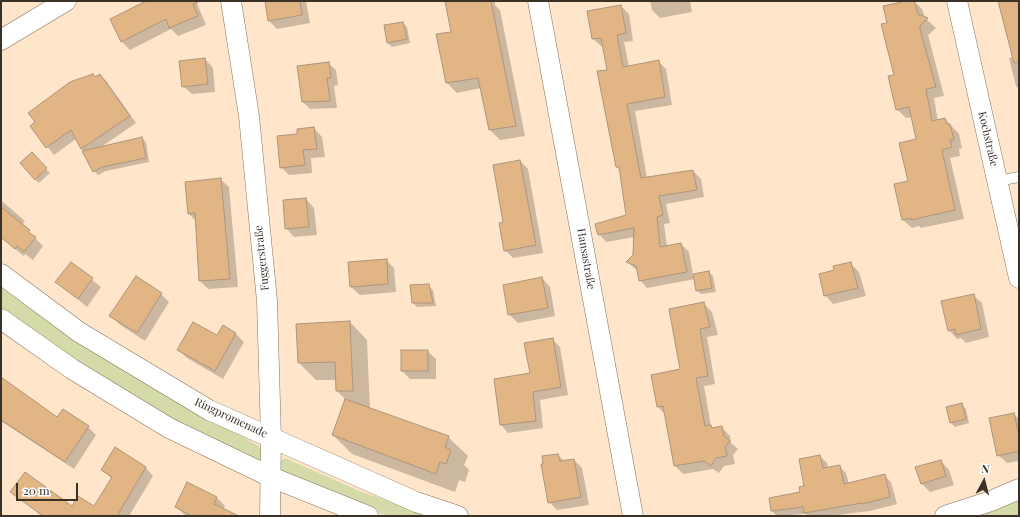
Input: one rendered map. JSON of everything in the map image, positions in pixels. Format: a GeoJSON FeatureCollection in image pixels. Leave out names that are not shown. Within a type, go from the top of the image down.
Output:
{"type":"FeatureCollection","features":[{"type":"Feature","properties":{"kind":"street"},"geometry":{"type":"LineString","coordinates":[[1,40],[66,1]]}},
{"type":"Feature","properties":{"kind":"street","name":"Fuggerstraße"},"geometry":{"type":"LineString","coordinates":[[231,1],[249,116],[266,293],[271,437],[270,516]]}},
{"type":"Feature","properties":{"kind":"street","name":"Hansastraße"},"geometry":{"type":"LineString","coordinates":[[538,1],[633,516]]}},
{"type":"Feature","properties":{"kind":"street","name":"Kochstraße"},"geometry":{"type":"LineString","coordinates":[[957,1],[1019,278]]}},
{"type":"Feature","properties":{"kind":"street","name":"Ringpromenade"},"geometry":{"type":"LineString","coordinates":[[1,274],[80,332],[209,410],[416,502],[458,516]]}},
{"type":"Feature","properties":{"kind":"street"},"geometry":{"type":"LineString","coordinates":[[1,319],[72,369],[169,428],[271,477],[368,516]]}},
{"type":"Feature","properties":{"kind":"street"},"geometry":{"type":"LineString","coordinates":[[945,516],[991,501],[1019,489]]}},
{"type":"Feature","properties":{"kind":"lane"},"geometry":{"type":"LineString","coordinates":[[997,181],[1019,177]]}},
{"type":"Feature","properties":{"kind":"green space"},"geometry":{"type":"Polygon","coordinates":[[[1,284],[258,446],[263,451],[261,458],[256,462],[151,410],[22,325],[1,308],[1,284]]]}},
{"type":"Feature","properties":{"kind":"green space"},"geometry":{"type":"Polygon","coordinates":[[[285,458],[362,492],[432,516],[387,516],[280,475],[277,464],[285,458]]]}},
{"type":"Feature","properties":{"kind":"green space"},"geometry":{"type":"Polygon","coordinates":[[[1019,499],[1019,515],[973,516],[1019,499]]]}},
{"type":"Feature","properties":{"kind":"building"},"geometry":{"type":"Polygon","coordinates":[[[146,1],[200,1],[193,4],[198,16],[169,28],[166,19],[121,42],[110,19],[146,1]]]}},
{"type":"Feature","properties":{"kind":"building"},"geometry":{"type":"Polygon","coordinates":[[[265,1],[300,1],[302,15],[268,21],[265,1]]]}},
{"type":"Feature","properties":{"kind":"building"},"geometry":{"type":"Polygon","coordinates":[[[445,1],[491,1],[516,126],[489,130],[478,78],[446,83],[436,34],[451,32],[445,1]]]}},
{"type":"Feature","properties":{"kind":"building"},"geometry":{"type":"Polygon","coordinates":[[[906,1],[914,1],[918,14],[928,18],[920,26],[920,29],[936,87],[926,89],[932,121],[945,118],[947,124],[950,124],[954,140],[950,140],[952,147],[942,150],[955,210],[911,220],[911,218],[902,220],[894,184],[908,181],[899,143],[916,139],[909,107],[896,110],[888,76],[894,75],[881,24],[887,23],[883,6],[906,1]]]}},
{"type":"Feature","properties":{"kind":"building"},"geometry":{"type":"Polygon","coordinates":[[[998,1],[1019,1],[1019,62],[1014,63],[998,1]]]}},
{"type":"Feature","properties":{"kind":"building"},"geometry":{"type":"Polygon","coordinates":[[[621,5],[626,33],[617,35],[623,67],[659,60],[665,97],[627,104],[641,178],[693,170],[697,190],[659,196],[663,215],[657,217],[660,247],[681,243],[687,272],[639,281],[636,266],[626,262],[633,255],[634,228],[598,235],[595,224],[626,215],[619,167],[616,167],[597,71],[607,70],[601,38],[592,39],[587,11],[621,5]]]}},
{"type":"Feature","properties":{"kind":"building"},"geometry":{"type":"Polygon","coordinates":[[[403,22],[407,39],[387,43],[384,25],[403,22]]]}},
{"type":"Feature","properties":{"kind":"building"},"geometry":{"type":"Polygon","coordinates":[[[205,58],[208,84],[182,87],[179,61],[205,58]]]}},
{"type":"Feature","properties":{"kind":"building"},"geometry":{"type":"Polygon","coordinates":[[[329,62],[331,78],[327,78],[330,101],[302,102],[297,66],[329,62]]]}},
{"type":"Feature","properties":{"kind":"building"},"geometry":{"type":"Polygon","coordinates":[[[93,74],[95,77],[100,74],[130,116],[81,149],[71,130],[46,148],[30,126],[35,122],[28,113],[70,82],[93,74]]]}},
{"type":"Feature","properties":{"kind":"building"},"geometry":{"type":"Polygon","coordinates":[[[314,127],[317,149],[303,150],[305,165],[280,168],[277,136],[297,134],[297,129],[314,127]]]}},
{"type":"Feature","properties":{"kind":"building"},"geometry":{"type":"Polygon","coordinates":[[[142,137],[146,158],[102,167],[93,172],[82,151],[142,137]]]}},
{"type":"Feature","properties":{"kind":"building"},"geometry":{"type":"Polygon","coordinates":[[[32,152],[47,168],[35,180],[20,163],[32,152]]]}},
{"type":"Feature","properties":{"kind":"building"},"geometry":{"type":"Polygon","coordinates":[[[520,160],[536,245],[504,251],[499,223],[503,222],[493,165],[520,160]]]}},
{"type":"Feature","properties":{"kind":"building"},"geometry":{"type":"Polygon","coordinates":[[[221,178],[230,279],[199,281],[195,213],[188,214],[185,182],[221,178]]]}},
{"type":"Feature","properties":{"kind":"building"},"geometry":{"type":"Polygon","coordinates":[[[306,198],[309,227],[285,229],[283,200],[306,198]]]}},
{"type":"Feature","properties":{"kind":"building"},"geometry":{"type":"Polygon","coordinates":[[[1,207],[30,230],[28,232],[36,237],[24,252],[17,246],[15,249],[1,237],[1,207]]]}},
{"type":"Feature","properties":{"kind":"building"},"geometry":{"type":"Polygon","coordinates":[[[387,259],[388,284],[350,287],[348,262],[387,259]]]}},
{"type":"Feature","properties":{"kind":"building"},"geometry":{"type":"Polygon","coordinates":[[[71,262],[93,278],[78,299],[55,282],[71,262]]]}},
{"type":"Feature","properties":{"kind":"building"},"geometry":{"type":"Polygon","coordinates":[[[851,262],[858,288],[824,296],[819,274],[834,270],[833,266],[851,262]]]}},
{"type":"Feature","properties":{"kind":"building"},"geometry":{"type":"Polygon","coordinates":[[[709,271],[712,288],[696,291],[693,274],[709,271]]]}},
{"type":"Feature","properties":{"kind":"building"},"geometry":{"type":"Polygon","coordinates":[[[136,276],[162,293],[137,333],[109,316],[136,276]]]}},
{"type":"Feature","properties":{"kind":"building"},"geometry":{"type":"Polygon","coordinates":[[[542,277],[548,308],[508,315],[503,285],[542,277]]]}},
{"type":"Feature","properties":{"kind":"building"},"geometry":{"type":"Polygon","coordinates":[[[429,284],[433,303],[412,303],[410,285],[429,284]]]}},
{"type":"Feature","properties":{"kind":"building"},"geometry":{"type":"Polygon","coordinates":[[[974,294],[981,329],[956,335],[955,329],[948,331],[941,301],[974,294]]]}},
{"type":"Feature","properties":{"kind":"building"},"geometry":{"type":"Polygon","coordinates":[[[704,302],[710,327],[700,329],[708,376],[696,378],[705,426],[711,425],[712,428],[722,426],[724,436],[730,441],[725,447],[727,456],[716,458],[711,466],[704,461],[674,466],[663,406],[657,407],[651,375],[680,369],[669,309],[704,302]]]}},
{"type":"Feature","properties":{"kind":"building"},"geometry":{"type":"Polygon","coordinates":[[[350,321],[353,391],[336,391],[335,362],[298,363],[296,324],[350,321]]]}},
{"type":"Feature","properties":{"kind":"building"},"geometry":{"type":"Polygon","coordinates":[[[193,322],[217,335],[223,325],[236,333],[215,371],[177,350],[193,322]]]}},
{"type":"Feature","properties":{"kind":"building"},"geometry":{"type":"Polygon","coordinates":[[[553,338],[561,387],[533,392],[536,421],[500,425],[494,379],[530,373],[524,343],[553,338]]]}},
{"type":"Feature","properties":{"kind":"building"},"geometry":{"type":"Polygon","coordinates":[[[401,350],[428,350],[428,371],[401,371],[401,350]]]}},
{"type":"Feature","properties":{"kind":"building"},"geometry":{"type":"Polygon","coordinates":[[[1,377],[57,417],[63,409],[89,426],[65,462],[1,420],[1,377]]]}},
{"type":"Feature","properties":{"kind":"building"},"geometry":{"type":"Polygon","coordinates":[[[345,399],[449,436],[445,447],[451,450],[446,464],[440,462],[436,474],[332,435],[345,399]]]}},
{"type":"Feature","properties":{"kind":"building"},"geometry":{"type":"Polygon","coordinates":[[[962,403],[966,419],[950,423],[946,407],[962,403]]]}},
{"type":"Feature","properties":{"kind":"building"},"geometry":{"type":"Polygon","coordinates":[[[1014,413],[1019,435],[1019,451],[997,456],[989,418],[1014,413]]]}},
{"type":"Feature","properties":{"kind":"building"},"geometry":{"type":"Polygon","coordinates":[[[115,447],[146,467],[117,516],[43,516],[10,492],[25,472],[72,506],[78,496],[94,506],[112,477],[101,470],[115,447]]]}},
{"type":"Feature","properties":{"kind":"building"},"geometry":{"type":"Polygon","coordinates":[[[558,454],[560,461],[574,459],[581,497],[548,503],[541,464],[543,464],[542,456],[558,454]]]}},
{"type":"Feature","properties":{"kind":"building"},"geometry":{"type":"Polygon","coordinates":[[[820,455],[823,468],[840,465],[844,484],[885,474],[890,497],[862,504],[804,513],[803,507],[771,511],[769,498],[800,492],[799,487],[804,486],[799,459],[820,455]]]}},
{"type":"Feature","properties":{"kind":"building"},"geometry":{"type":"Polygon","coordinates":[[[941,460],[946,476],[921,484],[915,467],[941,460]]]}},
{"type":"Feature","properties":{"kind":"building"},"geometry":{"type":"Polygon","coordinates":[[[187,482],[217,497],[214,504],[239,516],[192,516],[175,507],[187,482]]]}}]}
